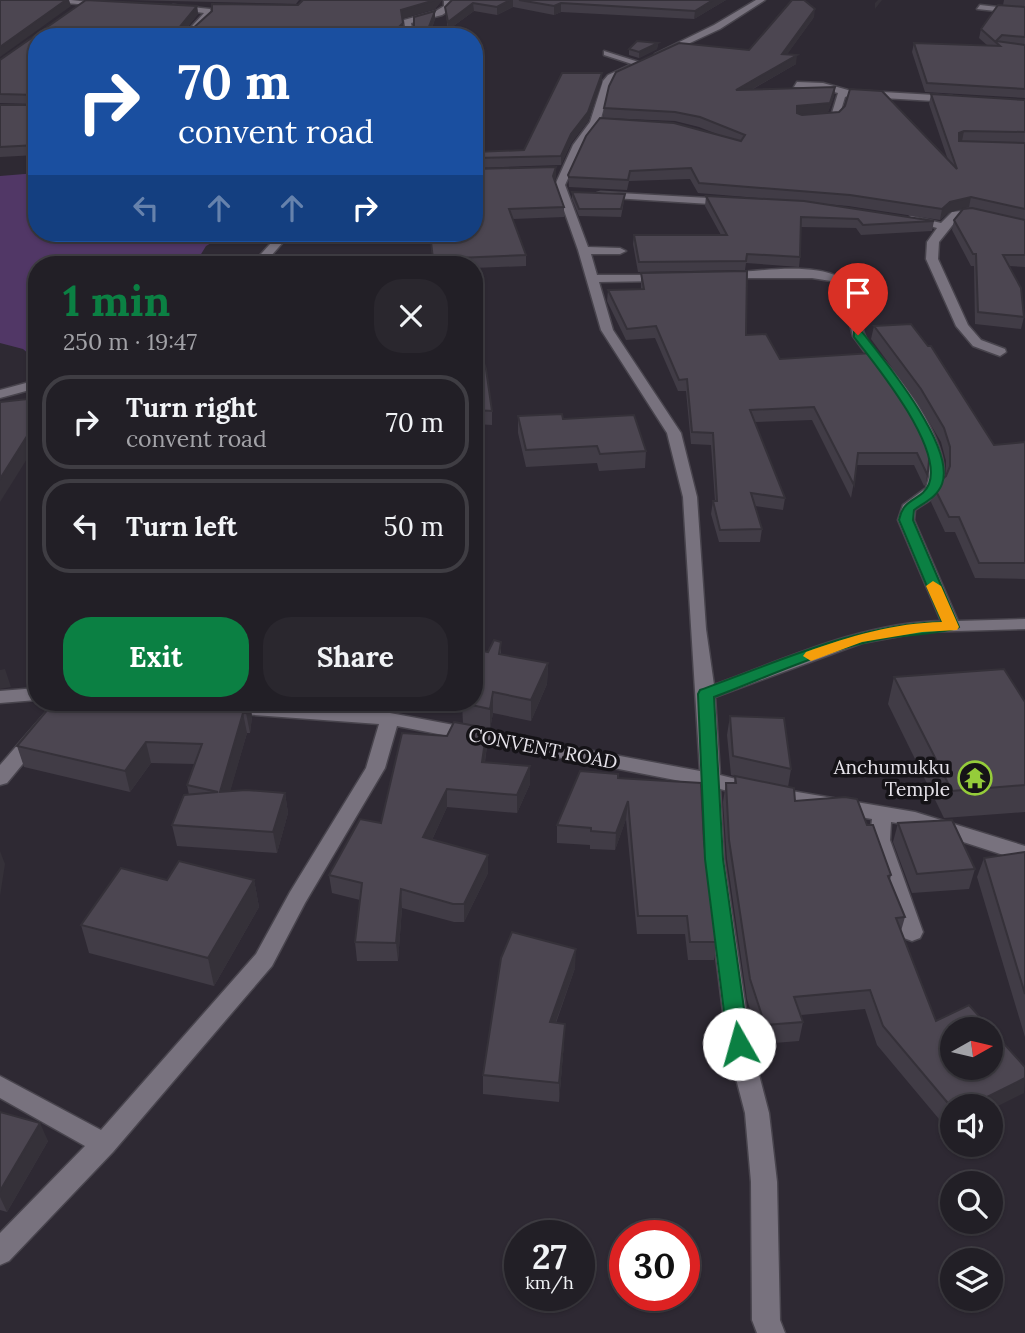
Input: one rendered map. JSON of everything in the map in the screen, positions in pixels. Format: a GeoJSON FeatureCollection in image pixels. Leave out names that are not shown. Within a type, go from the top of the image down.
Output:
{"type":"FeatureCollection","features":[{"type":"Feature","properties":{"kind":"street"},"geometry":{"type":"LineString","coordinates":[[31,0],[110,4]]}},
{"type":"Feature","properties":{"kind":"street"},"geometry":{"type":"LineString","coordinates":[[409,28],[407,22],[439,13],[448,7],[445,1],[464,0]]}},
{"type":"Feature","properties":{"kind":"street"},"geometry":{"type":"LineString","coordinates":[[761,0],[717,27],[626,69],[607,81],[601,123],[578,145],[559,171],[561,185],[569,194],[607,330],[674,433],[690,497],[698,629],[706,694],[714,859],[739,1044],[757,1113],[764,1182],[766,1320],[771,1333]]}},
{"type":"Feature","properties":{"kind":"street"},"geometry":{"type":"LineString","coordinates":[[76,10],[85,4]]}},
{"type":"Feature","properties":{"kind":"street"},"geometry":{"type":"LineString","coordinates":[[160,6],[218,8]]}},
{"type":"Feature","properties":{"kind":"street"},"geometry":{"type":"LineString","coordinates":[[980,7],[1025,12]]}},
{"type":"Feature","properties":{"kind":"street"},"geometry":{"type":"LineString","coordinates":[[195,28],[208,15],[207,11],[198,8]]}},
{"type":"Feature","properties":{"kind":"street"},"geometry":{"type":"LineString","coordinates":[[607,53],[641,64]]}},
{"type":"Feature","properties":{"kind":"street"},"geometry":{"type":"LineString","coordinates":[[797,85],[823,86],[849,93],[959,99]]}},
{"type":"Feature","properties":{"kind":"street"},"geometry":{"type":"LineString","coordinates":[[801,119],[833,118],[836,116],[841,95],[849,93]]}},
{"type":"Feature","properties":{"kind":"street"},"geometry":{"type":"LineString","coordinates":[[589,195],[741,203]]}},
{"type":"Feature","properties":{"kind":"street"},"geometry":{"type":"LineString","coordinates":[[1000,352],[977,343],[962,326],[932,259],[933,242],[954,215],[965,213],[1025,226]]}},
{"type":"Feature","properties":{"kind":"street"},"geometry":{"type":"LineString","coordinates":[[901,217],[945,227]]}},
{"type":"Feature","properties":{"kind":"street"},"geometry":{"type":"LineString","coordinates":[[265,256],[278,242]]}},
{"type":"Feature","properties":{"kind":"street"},"geometry":{"type":"LineString","coordinates":[[584,250],[620,251]]}},
{"type":"Feature","properties":{"kind":"street"},"geometry":{"type":"LineString","coordinates":[[712,277],[816,275],[833,278],[843,284],[848,293],[858,335],[894,380],[933,448],[937,481],[931,492],[908,508],[906,520],[952,627]]}},
{"type":"Feature","properties":{"kind":"street"},"geometry":{"type":"LineString","coordinates":[[593,279],[672,278]]}},
{"type":"Feature","properties":{"kind":"street"},"geometry":{"type":"LineString","coordinates":[[0,394],[28,386]]}},
{"type":"Feature","properties":{"kind":"street"},"geometry":{"type":"LineString","coordinates":[[706,694],[859,638],[922,627],[1025,624]]}},
{"type":"Feature","properties":{"kind":"street"},"geometry":{"type":"LineString","coordinates":[[0,698],[28,695]]}},
{"type":"Feature","properties":{"kind":"street"},"geometry":{"type":"LineString","coordinates":[[0,778],[57,711]]}},
{"type":"Feature","properties":{"kind":"street","name":"CONVENT ROAD"},"geometry":{"type":"LineString","coordinates":[[281,711],[390,719],[710,780],[768,794],[915,819],[1025,854]]}},
{"type":"Feature","properties":{"kind":"street"},"geometry":{"type":"LineString","coordinates":[[0,1252],[104,1144],[264,960],[297,898],[375,768],[390,719]]}},
{"type":"Feature","properties":{"kind":"street"},"geometry":{"type":"LineString","coordinates":[[882,814],[880,841],[912,932]]}},
{"type":"Feature","properties":{"kind":"street"},"geometry":{"type":"LineString","coordinates":[[0,1086],[104,1144]]}},
{"type":"Feature","properties":{"kind":"shaded area"},"geometry":{"type":"Polygon","coordinates":[[[28,174],[28,242],[213,242],[206,246],[200,256],[28,256],[28,353],[23,349],[0,343],[0,176],[28,174]]]}},
{"type":"Feature","properties":{"kind":"building"},"geometry":{"type":"Polygon","coordinates":[[[0,0],[66,0],[0,47],[0,0]]]}},
{"type":"Feature","properties":{"kind":"building"},"geometry":{"type":"Polygon","coordinates":[[[86,0],[197,6],[179,28],[46,28],[86,0]]]}},
{"type":"Feature","properties":{"kind":"building"},"geometry":{"type":"Polygon","coordinates":[[[303,0],[435,0],[401,10],[403,23],[398,28],[193,28],[212,11],[212,4],[298,5],[303,0]]]}},
{"type":"Feature","properties":{"kind":"building"},"geometry":{"type":"Polygon","coordinates":[[[452,0],[510,0],[497,7],[473,3],[448,22],[445,7],[452,0]]]}},
{"type":"Feature","properties":{"kind":"building"},"geometry":{"type":"Polygon","coordinates":[[[519,0],[713,0],[695,11],[561,3],[554,6],[519,0]]]}},
{"type":"Feature","properties":{"kind":"building"},"geometry":{"type":"Polygon","coordinates":[[[792,0],[804,0],[815,9],[782,54],[797,55],[736,90],[835,87],[830,103],[797,106],[797,113],[802,115],[839,112],[845,106],[850,89],[882,91],[957,169],[931,94],[1025,100],[1025,132],[964,131],[959,133],[959,141],[1025,143],[1025,209],[971,197],[950,202],[942,209],[850,195],[699,183],[691,168],[630,171],[628,180],[569,177],[586,136],[600,118],[674,123],[741,141],[745,135],[700,117],[675,112],[604,108],[609,86],[616,72],[679,43],[749,50],[792,0]]]}},
{"type":"Feature","properties":{"kind":"building"},"geometry":{"type":"Polygon","coordinates":[[[998,5],[1025,7],[1025,37],[1002,35],[996,41],[1025,45],[1025,89],[927,83],[914,43],[1000,46],[981,29],[998,5]]]}},
{"type":"Feature","properties":{"kind":"building"},"geometry":{"type":"Polygon","coordinates":[[[435,11],[428,28],[413,28],[414,17],[435,11]]]}},
{"type":"Feature","properties":{"kind":"building"},"geometry":{"type":"Polygon","coordinates":[[[28,40],[28,95],[0,94],[0,60],[28,40]]]}},
{"type":"Feature","properties":{"kind":"building"},"geometry":{"type":"Polygon","coordinates":[[[637,41],[658,43],[639,52],[629,49],[637,41]]]}},
{"type":"Feature","properties":{"kind":"building"},"geometry":{"type":"Polygon","coordinates":[[[562,73],[602,73],[588,112],[571,134],[561,156],[483,158],[483,152],[524,150],[562,73]]]}},
{"type":"Feature","properties":{"kind":"building"},"geometry":{"type":"Polygon","coordinates":[[[0,105],[28,105],[28,145],[0,147],[0,105]]]}},
{"type":"Feature","properties":{"kind":"building"},"geometry":{"type":"Polygon","coordinates":[[[556,167],[553,176],[564,207],[509,209],[526,255],[433,256],[431,242],[483,242],[483,169],[556,167]]]}},
{"type":"Feature","properties":{"kind":"building"},"geometry":{"type":"Polygon","coordinates":[[[572,192],[625,194],[621,209],[579,209],[572,192]]]}},
{"type":"Feature","properties":{"kind":"building"},"geometry":{"type":"Polygon","coordinates":[[[706,196],[804,201],[934,221],[863,225],[858,219],[801,217],[800,257],[747,254],[746,261],[639,262],[634,235],[727,235],[706,196]]]}},
{"type":"Feature","properties":{"kind":"building"},"geometry":{"type":"Polygon","coordinates":[[[972,208],[1025,220],[1025,255],[1003,255],[1021,288],[1024,317],[978,312],[976,254],[973,254],[954,220],[963,209],[972,208]]]}},
{"type":"Feature","properties":{"kind":"building"},"geometry":{"type":"Polygon","coordinates":[[[747,271],[746,335],[766,334],[780,359],[872,353],[903,395],[924,432],[930,450],[927,474],[917,453],[858,453],[854,485],[814,407],[750,410],[785,498],[751,493],[762,529],[720,530],[713,501],[717,501],[713,433],[692,432],[687,379],[679,380],[656,326],[627,329],[608,290],[644,289],[641,273],[747,271]]]}},
{"type":"Feature","properties":{"kind":"building"},"geometry":{"type":"Polygon","coordinates":[[[911,324],[928,346],[931,346],[994,445],[1025,442],[1025,563],[979,563],[959,517],[949,517],[934,487],[946,476],[950,466],[950,447],[944,428],[921,389],[874,326],[911,324]]]}},
{"type":"Feature","properties":{"kind":"building"},"geometry":{"type":"Polygon","coordinates":[[[483,360],[486,369],[492,411],[483,410],[483,360]]]}},
{"type":"Feature","properties":{"kind":"building"},"geometry":{"type":"Polygon","coordinates":[[[28,399],[28,435],[0,479],[0,402],[28,399]]]}},
{"type":"Feature","properties":{"kind":"building"},"geometry":{"type":"Polygon","coordinates":[[[562,414],[563,419],[634,415],[646,451],[600,454],[597,446],[526,450],[518,416],[562,414]]]}},
{"type":"Feature","properties":{"kind":"building"},"geometry":{"type":"Polygon","coordinates":[[[494,640],[501,642],[499,654],[548,663],[531,700],[493,692],[490,709],[483,708],[483,651],[488,652],[494,640]]]}},
{"type":"Feature","properties":{"kind":"building","name":"Anchumukku Temple"},"geometry":{"type":"Polygon","coordinates":[[[1004,669],[1025,702],[1025,785],[952,791],[894,677],[1004,669]]]}},
{"type":"Feature","properties":{"kind":"building"},"geometry":{"type":"Polygon","coordinates":[[[46,711],[246,711],[243,713],[220,792],[246,790],[285,793],[273,832],[172,825],[184,795],[218,792],[187,785],[202,744],[146,742],[125,771],[17,746],[46,711]]]}},
{"type":"Feature","properties":{"kind":"building"},"geometry":{"type":"Polygon","coordinates":[[[730,716],[784,718],[791,769],[733,756],[730,716]]]}},
{"type":"Feature","properties":{"kind":"building"},"geometry":{"type":"Polygon","coordinates":[[[454,722],[487,728],[482,762],[530,766],[517,795],[447,789],[423,837],[488,855],[464,904],[453,904],[401,889],[396,943],[355,942],[362,883],[329,875],[360,819],[381,823],[402,733],[447,736],[454,722]]]}},
{"type":"Feature","properties":{"kind":"building"},"geometry":{"type":"Polygon","coordinates":[[[580,771],[618,774],[618,778],[701,783],[704,842],[717,942],[690,942],[687,916],[638,916],[628,801],[616,833],[557,825],[580,771]]]}},
{"type":"Feature","properties":{"kind":"building"},"geometry":{"type":"Polygon","coordinates":[[[735,776],[794,788],[795,801],[845,797],[857,799],[867,825],[873,825],[891,875],[888,876],[905,917],[896,918],[936,1021],[940,1019],[940,1080],[1003,1080],[1003,1043],[1025,1067],[1025,1078],[993,1094],[940,1094],[883,1026],[870,990],[794,997],[803,1022],[765,1025],[750,979],[729,840],[726,783],[736,783],[735,776]]]}},
{"type":"Feature","properties":{"kind":"building"},"geometry":{"type":"Polygon","coordinates":[[[952,820],[975,869],[917,874],[898,823],[952,820]]]}},
{"type":"Feature","properties":{"kind":"building"},"geometry":{"type":"Polygon","coordinates":[[[1025,852],[1025,994],[984,858],[1025,852]]]}},
{"type":"Feature","properties":{"kind":"building"},"geometry":{"type":"Polygon","coordinates":[[[179,861],[254,880],[208,958],[81,925],[121,868],[167,880],[179,861]]]}},
{"type":"Feature","properties":{"kind":"building"},"geometry":{"type":"Polygon","coordinates":[[[512,932],[576,949],[550,1022],[565,1024],[559,1083],[483,1075],[501,958],[512,932]]]}},
{"type":"Feature","properties":{"kind":"building"},"geometry":{"type":"Polygon","coordinates":[[[969,1005],[980,1017],[944,1017],[969,1005]]]}},
{"type":"Feature","properties":{"kind":"building"},"geometry":{"type":"Polygon","coordinates":[[[0,1112],[40,1123],[0,1191],[0,1112]]]}},
{"type":"Feature","properties":{"kind":"slow traffic"},"geometry":{"type":"LineString","coordinates":[[811,656],[859,638],[922,627],[952,627],[933,586]]}},
{"type":"Feature","properties":{"kind":"place","name":"Anchumukku Temple"},"geometry":{"type":"Point","coordinates":[975,778]}},
{"type":"Feature","properties":{"kind":"route"},"geometry":{"type":"LineString","coordinates":[[739,1044],[714,859],[706,694],[859,638],[922,627],[952,627],[908,530],[906,520],[908,508],[931,492],[937,481],[933,448],[894,380],[858,335]]}}]}
